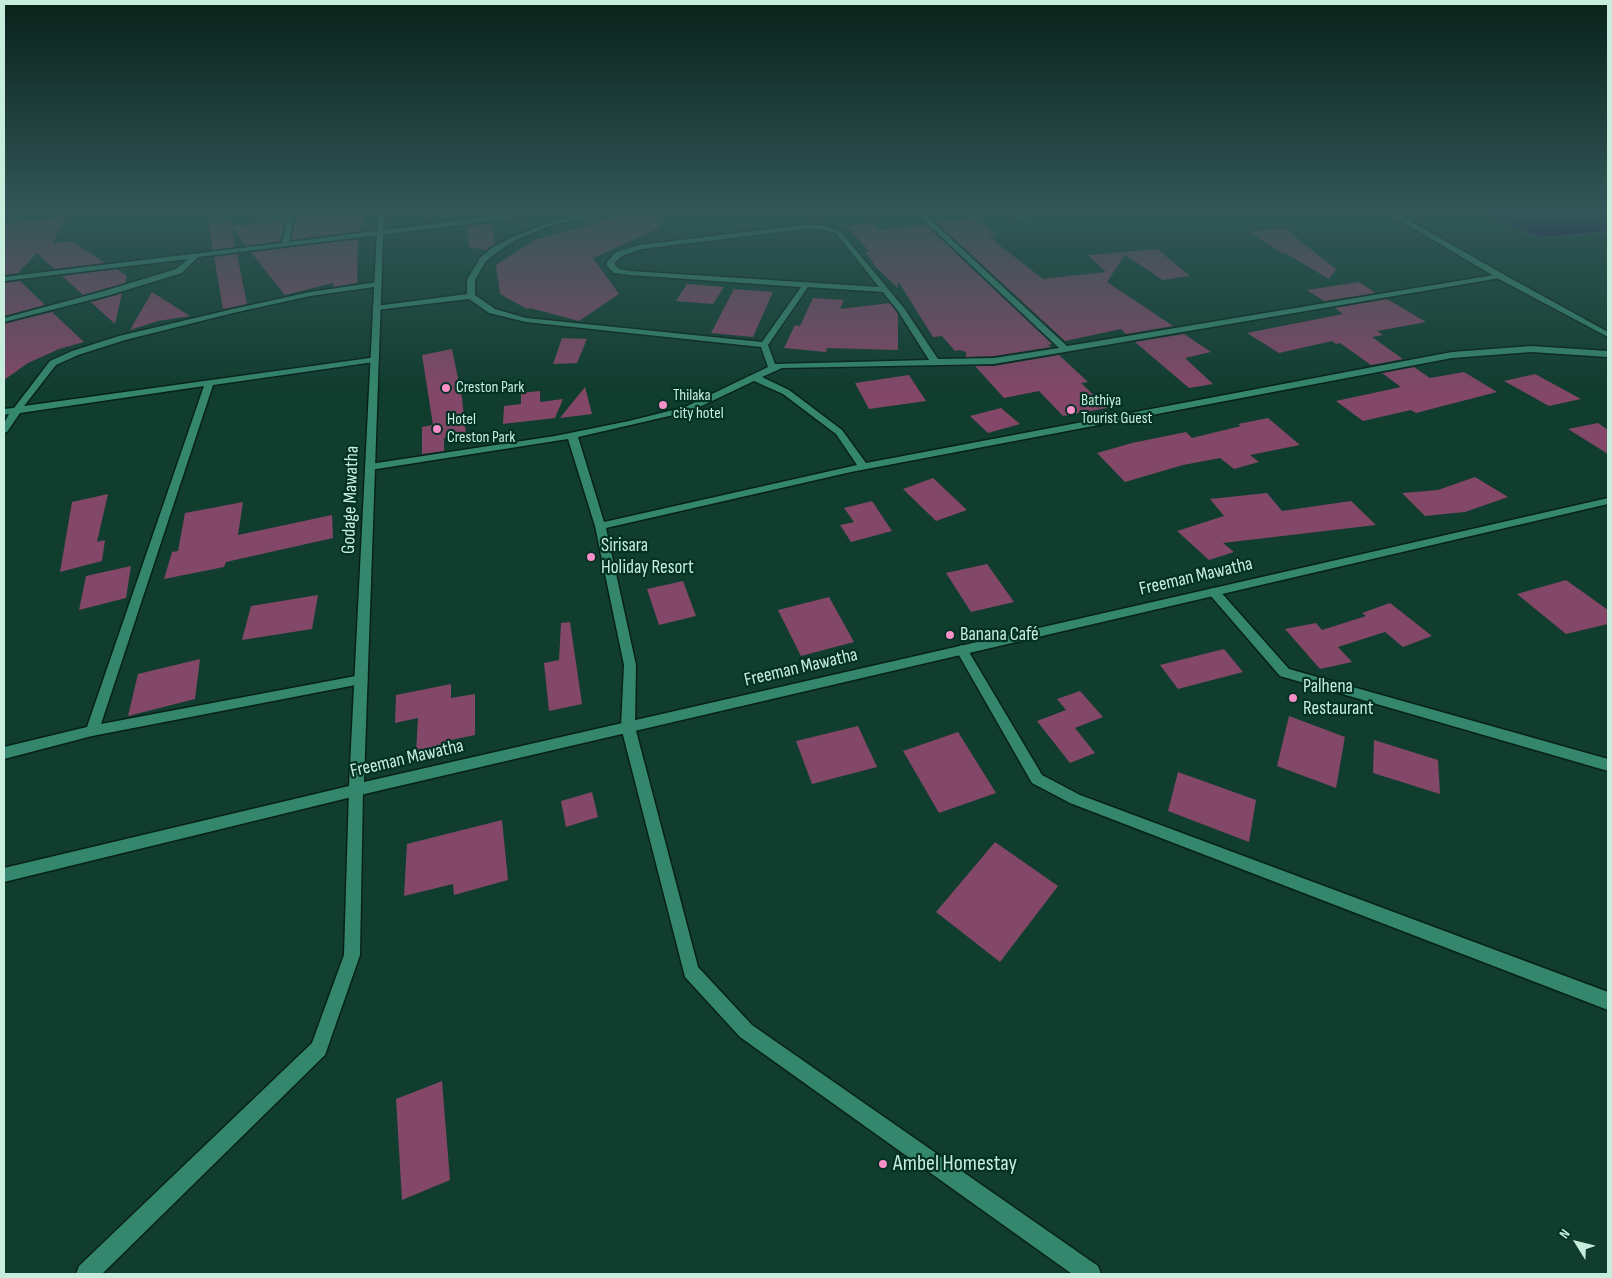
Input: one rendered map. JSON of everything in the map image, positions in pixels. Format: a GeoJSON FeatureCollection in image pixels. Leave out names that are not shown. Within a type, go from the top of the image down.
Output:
{"type":"FeatureCollection","features":[{"type":"Feature","properties":{"kind":"street"},"geometry":{"type":"LineString","coordinates":[[4,280],[78,271]]}},
{"type":"Feature","properties":{"kind":"street"},"geometry":{"type":"LineString","coordinates":[[4,320],[107,293],[179,271]]}},
{"type":"Feature","properties":{"kind":"street","name":"Godage Mawatha"},"geometry":{"type":"LineString","coordinates":[[88,1274],[319,1050],[352,955],[356,790],[379,271]]}},
{"type":"Feature","properties":{"kind":"street"},"geometry":{"type":"LineString","coordinates":[[471,296],[471,280],[477,271]]}},
{"type":"Feature","properties":{"kind":"street"},"geometry":{"type":"LineString","coordinates":[[616,271],[885,290]]}},
{"type":"Feature","properties":{"kind":"street"},"geometry":{"type":"LineString","coordinates":[[869,271],[901,310],[936,362]]}},
{"type":"Feature","properties":{"kind":"street"},"geometry":{"type":"LineString","coordinates":[[981,271],[1065,349]]}},
{"type":"Feature","properties":{"kind":"street"},"geometry":{"type":"LineString","coordinates":[[1491,271],[1608,335]]}},
{"type":"Feature","properties":{"kind":"street"},"geometry":{"type":"LineString","coordinates":[[370,467],[572,435],[628,424],[688,409],[772,368],[791,364],[994,361],[1500,276]]}},
{"type":"Feature","properties":{"kind":"street"},"geometry":{"type":"LineString","coordinates":[[4,430],[16,411],[54,363],[75,353],[122,338],[233,311],[310,294],[378,284]]}},
{"type":"Feature","properties":{"kind":"street"},"geometry":{"type":"LineString","coordinates":[[764,346],[806,285]]}},
{"type":"Feature","properties":{"kind":"street"},"geometry":{"type":"LineString","coordinates":[[376,308],[471,296],[492,311],[526,320],[764,346]]}},
{"type":"Feature","properties":{"kind":"street"},"geometry":{"type":"LineString","coordinates":[[764,346],[772,368]]}},
{"type":"Feature","properties":{"kind":"street"},"geometry":{"type":"LineString","coordinates":[[600,526],[863,466],[1452,355],[1531,349],[1608,354]]}},
{"type":"Feature","properties":{"kind":"street"},"geometry":{"type":"LineString","coordinates":[[4,412],[374,359]]}},
{"type":"Feature","properties":{"kind":"street"},"geometry":{"type":"LineString","coordinates":[[754,377],[786,392],[839,432],[863,466]]}},
{"type":"Feature","properties":{"kind":"street"},"geometry":{"type":"LineString","coordinates":[[92,731],[209,384]]}},
{"type":"Feature","properties":{"kind":"street"},"geometry":{"type":"LineString","coordinates":[[572,435],[600,526],[630,665],[628,727],[667,872],[691,971],[746,1031],[1090,1274]]}},
{"type":"Feature","properties":{"kind":"street","name":"Freeman Mawatha"},"geometry":{"type":"LineString","coordinates":[[4,875],[356,790],[1608,501]]}},
{"type":"Feature","properties":{"kind":"street"},"geometry":{"type":"LineString","coordinates":[[1214,592],[1285,673],[1608,765]]}},
{"type":"Feature","properties":{"kind":"street"},"geometry":{"type":"LineString","coordinates":[[962,650],[1037,779],[1075,799],[1608,1001]]}},
{"type":"Feature","properties":{"kind":"street"},"geometry":{"type":"LineString","coordinates":[[4,753],[92,731],[361,680]]}},
{"type":"Feature","properties":{"kind":"building"},"geometry":{"type":"Polygon","coordinates":[[[4,271],[20,271],[18,273],[4,275],[4,271]]]}},
{"type":"Feature","properties":{"kind":"building"},"geometry":{"type":"Polygon","coordinates":[[[119,271],[127,276],[125,283],[83,295],[62,276],[119,271]]]}},
{"type":"Feature","properties":{"kind":"building"},"geometry":{"type":"Polygon","coordinates":[[[216,271],[240,271],[247,304],[223,309],[216,271]]]}},
{"type":"Feature","properties":{"kind":"building"},"geometry":{"type":"Polygon","coordinates":[[[266,271],[357,271],[357,283],[333,287],[333,283],[285,295],[266,271]]]}},
{"type":"Feature","properties":{"kind":"building"},"geometry":{"type":"Polygon","coordinates":[[[497,271],[602,271],[619,294],[579,321],[530,308],[527,309],[500,294],[497,271]]]}},
{"type":"Feature","properties":{"kind":"building"},"geometry":{"type":"Polygon","coordinates":[[[880,271],[974,271],[1052,344],[1048,345],[1051,347],[994,356],[966,357],[966,352],[955,351],[942,336],[933,337],[898,281],[898,288],[880,271]]]}},
{"type":"Feature","properties":{"kind":"building"},"geometry":{"type":"Polygon","coordinates":[[[989,271],[1032,271],[1043,279],[1115,271],[1107,282],[1173,326],[1126,334],[1121,329],[1065,341],[989,271]]]}},
{"type":"Feature","properties":{"kind":"building"},"geometry":{"type":"Polygon","coordinates":[[[1149,271],[1183,271],[1190,276],[1163,280],[1149,271]]]}},
{"type":"Feature","properties":{"kind":"building"},"geometry":{"type":"Polygon","coordinates":[[[1315,271],[1335,271],[1329,279],[1315,271]]]}},
{"type":"Feature","properties":{"kind":"building"},"geometry":{"type":"Polygon","coordinates":[[[20,281],[45,305],[4,316],[4,283],[20,281]]]}},
{"type":"Feature","properties":{"kind":"building"},"geometry":{"type":"Polygon","coordinates":[[[1359,282],[1376,293],[1324,301],[1307,290],[1359,282]]]}},
{"type":"Feature","properties":{"kind":"building"},"geometry":{"type":"Polygon","coordinates":[[[687,284],[724,287],[713,304],[676,301],[687,284]]]}},
{"type":"Feature","properties":{"kind":"building"},"geometry":{"type":"Polygon","coordinates":[[[734,289],[773,292],[753,337],[711,333],[734,289]]]}},
{"type":"Feature","properties":{"kind":"building"},"geometry":{"type":"Polygon","coordinates":[[[152,292],[190,316],[158,321],[130,330],[152,292]]]}},
{"type":"Feature","properties":{"kind":"building"},"geometry":{"type":"Polygon","coordinates":[[[122,293],[115,324],[91,302],[110,297],[122,293]]]}},
{"type":"Feature","properties":{"kind":"building"},"geometry":{"type":"Polygon","coordinates":[[[813,298],[844,300],[840,309],[890,303],[898,314],[898,350],[827,348],[826,352],[784,348],[795,325],[800,326],[813,298]]]}},
{"type":"Feature","properties":{"kind":"building"},"geometry":{"type":"Polygon","coordinates":[[[1387,299],[1426,322],[1377,331],[1383,335],[1372,337],[1403,359],[1371,365],[1340,343],[1336,344],[1332,341],[1279,353],[1247,333],[1343,314],[1335,308],[1387,299]]]}},
{"type":"Feature","properties":{"kind":"building"},"geometry":{"type":"Polygon","coordinates":[[[52,312],[84,342],[59,349],[28,363],[4,380],[4,324],[52,312]]]}},
{"type":"Feature","properties":{"kind":"building"},"geometry":{"type":"Polygon","coordinates":[[[1184,334],[1211,352],[1185,358],[1213,384],[1189,388],[1135,342],[1184,334]]]}},
{"type":"Feature","properties":{"kind":"building"},"geometry":{"type":"Polygon","coordinates":[[[562,338],[587,339],[577,363],[553,364],[562,338]]]}},
{"type":"Feature","properties":{"kind":"building"},"geometry":{"type":"Polygon","coordinates":[[[452,349],[462,398],[466,435],[444,438],[444,451],[422,454],[422,427],[433,425],[422,355],[452,349]]]}},
{"type":"Feature","properties":{"kind":"building"},"geometry":{"type":"Polygon","coordinates":[[[1059,355],[1088,382],[1081,383],[1107,408],[1063,416],[1039,391],[1004,398],[975,366],[994,366],[1059,355]]]}},
{"type":"Feature","properties":{"kind":"building"},"geometry":{"type":"Polygon","coordinates":[[[1414,367],[1430,378],[1464,372],[1497,392],[1416,413],[1411,410],[1363,421],[1336,401],[1401,387],[1382,373],[1414,367]]]}},
{"type":"Feature","properties":{"kind":"building"},"geometry":{"type":"Polygon","coordinates":[[[1535,374],[1581,399],[1549,406],[1504,381],[1535,374]]]}},
{"type":"Feature","properties":{"kind":"building"},"geometry":{"type":"Polygon","coordinates":[[[909,375],[926,401],[869,409],[855,383],[909,375]]]}},
{"type":"Feature","properties":{"kind":"building"},"geometry":{"type":"Polygon","coordinates":[[[585,387],[592,414],[560,418],[585,387]]]}},
{"type":"Feature","properties":{"kind":"building"},"geometry":{"type":"Polygon","coordinates":[[[540,391],[540,402],[563,399],[555,418],[503,424],[504,406],[521,404],[521,393],[540,391]]]}},
{"type":"Feature","properties":{"kind":"building"},"geometry":{"type":"Polygon","coordinates":[[[1001,408],[1020,424],[988,433],[970,416],[1001,408]]]}},
{"type":"Feature","properties":{"kind":"building"},"geometry":{"type":"Polygon","coordinates":[[[1268,418],[1300,445],[1250,455],[1259,462],[1234,469],[1220,458],[1183,465],[1125,482],[1097,453],[1132,443],[1186,432],[1192,438],[1241,426],[1238,424],[1268,418]]]}},
{"type":"Feature","properties":{"kind":"building"},"geometry":{"type":"Polygon","coordinates":[[[1598,423],[1608,430],[1608,454],[1568,429],[1598,423]]]}},
{"type":"Feature","properties":{"kind":"building"},"geometry":{"type":"Polygon","coordinates":[[[1475,477],[1508,497],[1465,512],[1425,516],[1402,493],[1438,490],[1475,477]]]}},
{"type":"Feature","properties":{"kind":"building"},"geometry":{"type":"Polygon","coordinates":[[[933,478],[967,510],[936,521],[903,489],[933,478]]]}},
{"type":"Feature","properties":{"kind":"building"},"geometry":{"type":"Polygon","coordinates":[[[1267,493],[1282,511],[1351,501],[1376,525],[1223,543],[1234,552],[1209,560],[1177,531],[1224,516],[1210,499],[1267,493]]]}},
{"type":"Feature","properties":{"kind":"building"},"geometry":{"type":"Polygon","coordinates":[[[108,494],[97,542],[105,540],[102,561],[60,572],[72,502],[108,494]]]}},
{"type":"Feature","properties":{"kind":"building"},"geometry":{"type":"Polygon","coordinates":[[[872,501],[892,531],[851,542],[840,525],[854,522],[844,508],[872,501]]]}},
{"type":"Feature","properties":{"kind":"building"},"geometry":{"type":"Polygon","coordinates":[[[243,502],[238,535],[332,515],[333,538],[226,562],[224,567],[164,579],[172,552],[178,551],[185,513],[243,502]]]}},
{"type":"Feature","properties":{"kind":"building"},"geometry":{"type":"Polygon","coordinates":[[[987,564],[1014,602],[971,612],[946,573],[987,564]]]}},
{"type":"Feature","properties":{"kind":"building"},"geometry":{"type":"Polygon","coordinates":[[[131,566],[126,598],[79,610],[86,576],[131,566]]]}},
{"type":"Feature","properties":{"kind":"building"},"geometry":{"type":"Polygon","coordinates":[[[1566,580],[1608,610],[1608,624],[1566,634],[1517,594],[1566,580]]]}},
{"type":"Feature","properties":{"kind":"building"},"geometry":{"type":"Polygon","coordinates":[[[683,581],[696,616],[659,625],[647,589],[683,581]]]}},
{"type":"Feature","properties":{"kind":"building"},"geometry":{"type":"Polygon","coordinates":[[[318,595],[312,629],[242,640],[251,606],[318,595]]]}},
{"type":"Feature","properties":{"kind":"building"},"geometry":{"type":"Polygon","coordinates":[[[829,597],[854,642],[801,656],[778,610],[829,597]]]}},
{"type":"Feature","properties":{"kind":"building"},"geometry":{"type":"Polygon","coordinates":[[[1390,603],[1432,636],[1403,647],[1385,632],[1338,647],[1352,662],[1320,669],[1285,629],[1316,623],[1322,630],[1366,616],[1362,613],[1390,603]]]}},
{"type":"Feature","properties":{"kind":"building"},"geometry":{"type":"Polygon","coordinates":[[[570,622],[582,704],[549,711],[544,663],[559,660],[561,623],[570,622]]]}},
{"type":"Feature","properties":{"kind":"building"},"geometry":{"type":"Polygon","coordinates":[[[1224,649],[1243,672],[1178,689],[1160,665],[1224,649]]]}},
{"type":"Feature","properties":{"kind":"building"},"geometry":{"type":"Polygon","coordinates":[[[200,659],[195,699],[128,716],[138,674],[200,659]]]}},
{"type":"Feature","properties":{"kind":"building"},"geometry":{"type":"Polygon","coordinates":[[[451,684],[451,698],[475,694],[475,735],[451,740],[451,744],[416,752],[418,718],[395,723],[396,695],[451,684]]]}},
{"type":"Feature","properties":{"kind":"building"},"geometry":{"type":"Polygon","coordinates":[[[1080,691],[1103,717],[1075,728],[1095,753],[1070,763],[1037,721],[1066,710],[1057,699],[1080,691]]]}},
{"type":"Feature","properties":{"kind":"building"},"geometry":{"type":"Polygon","coordinates":[[[1289,716],[1345,737],[1336,788],[1277,766],[1289,716]]]}},
{"type":"Feature","properties":{"kind":"building"},"geometry":{"type":"Polygon","coordinates":[[[858,726],[877,767],[812,784],[796,741],[858,726]]]}},
{"type":"Feature","properties":{"kind":"building"},"geometry":{"type":"Polygon","coordinates":[[[958,732],[996,793],[939,813],[903,751],[958,732]]]}},
{"type":"Feature","properties":{"kind":"building"},"geometry":{"type":"Polygon","coordinates":[[[1374,740],[1438,760],[1440,794],[1373,773],[1374,740]]]}},
{"type":"Feature","properties":{"kind":"building"},"geometry":{"type":"Polygon","coordinates":[[[1178,772],[1256,800],[1249,842],[1168,811],[1178,772]]]}},
{"type":"Feature","properties":{"kind":"building"},"geometry":{"type":"Polygon","coordinates":[[[592,792],[598,817],[566,827],[561,801],[592,792]]]}},
{"type":"Feature","properties":{"kind":"building"},"geometry":{"type":"Polygon","coordinates":[[[502,820],[508,880],[454,895],[453,884],[404,896],[407,844],[502,820]]]}},
{"type":"Feature","properties":{"kind":"building"},"geometry":{"type":"Polygon","coordinates":[[[995,842],[1058,886],[1000,962],[936,912],[995,842]]]}},
{"type":"Feature","properties":{"kind":"building"},"geometry":{"type":"Polygon","coordinates":[[[442,1081],[450,1180],[402,1200],[396,1099],[442,1081]]]}},
{"type":"Feature","properties":{"kind":"place","name":"Creston Park"},"geometry":{"type":"Point","coordinates":[446,388]}},
{"type":"Feature","properties":{"kind":"place","name":"Thilaka city hotel"},"geometry":{"type":"Point","coordinates":[663,405]}},
{"type":"Feature","properties":{"kind":"place","name":"Bathiya Tourist Guest"},"geometry":{"type":"Point","coordinates":[1071,410]}},
{"type":"Feature","properties":{"kind":"place","name":"Hotel Creston Park"},"geometry":{"type":"Point","coordinates":[437,429]}},
{"type":"Feature","properties":{"kind":"place","name":"Sirisara Holiday Resort"},"geometry":{"type":"Point","coordinates":[591,557]}},
{"type":"Feature","properties":{"kind":"place","name":"Banana Café"},"geometry":{"type":"Point","coordinates":[950,635]}},
{"type":"Feature","properties":{"kind":"place","name":"Palhena Restaurant"},"geometry":{"type":"Point","coordinates":[1293,698]}},
{"type":"Feature","properties":{"kind":"place","name":"Ambel Homestay"},"geometry":{"type":"Point","coordinates":[883,1164]}}]}
